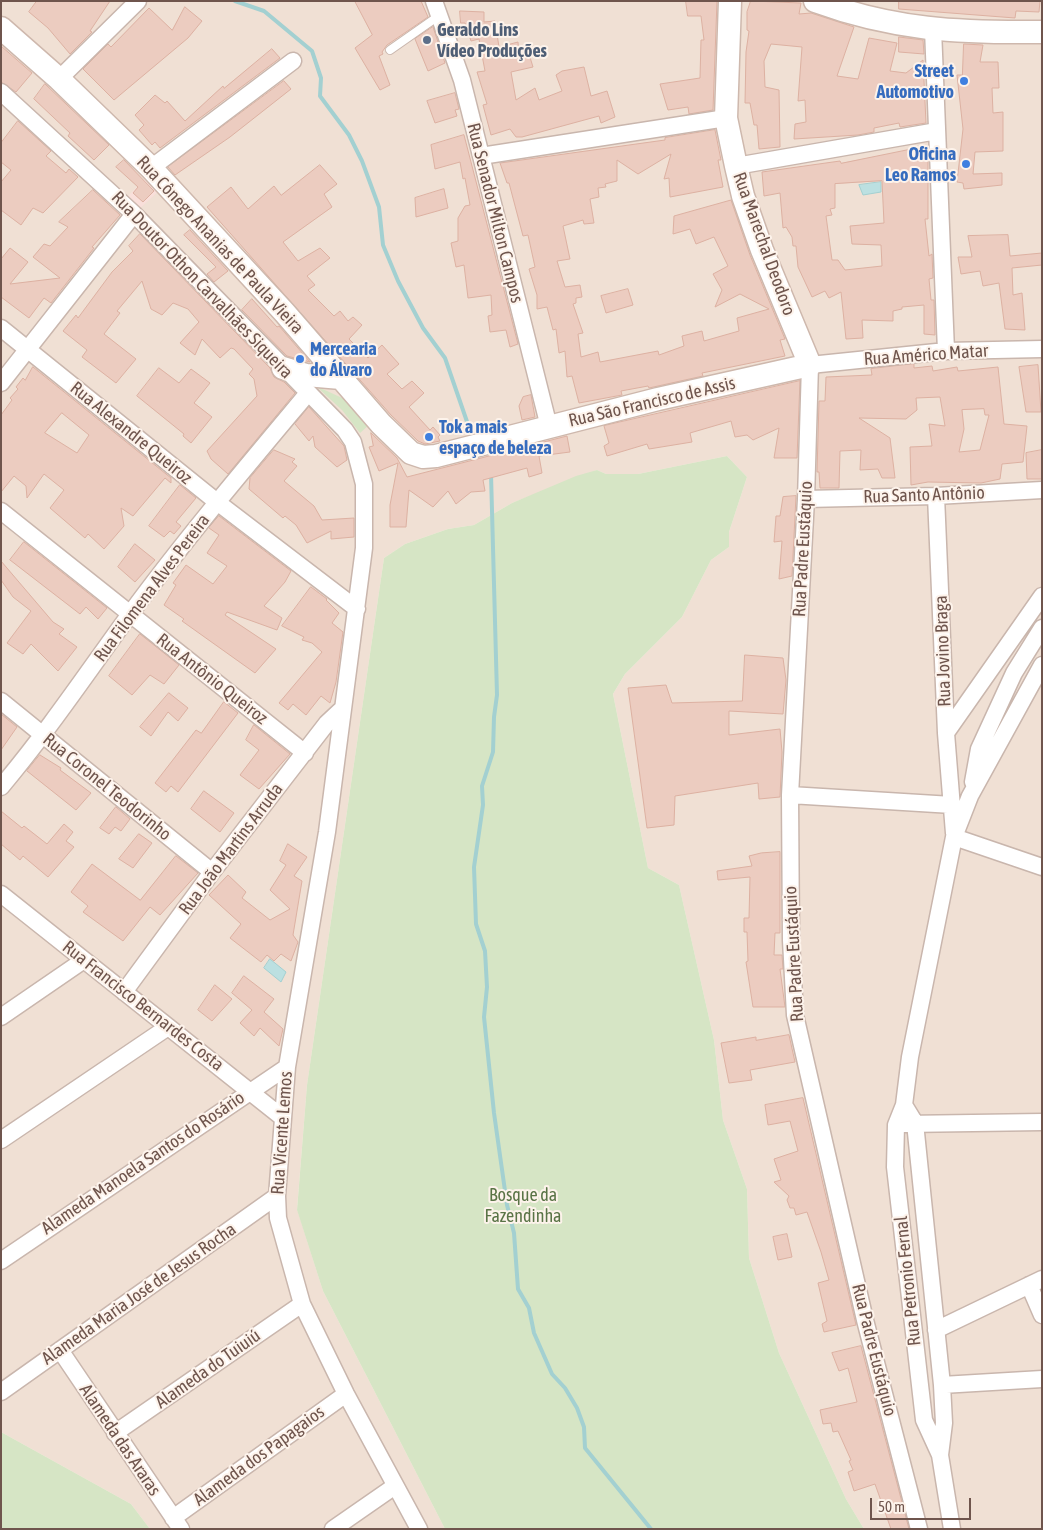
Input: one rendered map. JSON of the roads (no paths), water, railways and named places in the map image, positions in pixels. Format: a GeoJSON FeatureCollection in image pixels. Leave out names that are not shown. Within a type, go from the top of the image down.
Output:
{"type":"FeatureCollection","features":[{"type":"Feature","properties":{"kind":"street"},"geometry":{"type":"LineString","coordinates":[[59,78],[138,1]]}},
{"type":"Feature","properties":{"kind":"street","name":"Rua Marechal Deodoro"},"geometry":{"type":"LineString","coordinates":[[730,1],[726,118],[736,166],[743,196],[762,250],[810,365]]}},
{"type":"Feature","properties":{"kind":"street"},"geometry":{"type":"LineString","coordinates":[[815,1],[892,24],[975,33],[1042,32]]}},
{"type":"Feature","properties":{"kind":"street","name":"Rua Senador Milton Campos"},"geometry":{"type":"LineString","coordinates":[[437,8],[462,80],[549,427]]}},
{"type":"Feature","properties":{"kind":"street","name":"Rua Cônego Ananias de Paula Vieira"},"geometry":{"type":"LineString","coordinates":[[1,28],[59,78],[151,168],[284,312],[381,424],[411,453],[423,457],[436,456]]}},
{"type":"Feature","properties":{"kind":"street"},"geometry":{"type":"LineString","coordinates":[[933,29],[946,351]]}},
{"type":"Feature","properties":{"kind":"street"},"geometry":{"type":"LineString","coordinates":[[151,168],[293,61]]}},
{"type":"Feature","properties":{"kind":"street","name":"Rua Doutor Othon Carvalhães Siqueira"},"geometry":{"type":"LineString","coordinates":[[1,92],[134,214],[345,430],[353,442],[364,484],[364,548],[342,709]]}},
{"type":"Feature","properties":{"kind":"street"},"geometry":{"type":"LineString","coordinates":[[481,156],[726,118]]}},
{"type":"Feature","properties":{"kind":"street"},"geometry":{"type":"LineString","coordinates":[[736,166],[937,131]]}},
{"type":"Feature","properties":{"kind":"street"},"geometry":{"type":"LineString","coordinates":[[1,383],[134,214]]}},
{"type":"Feature","properties":{"kind":"street","name":"Rua Alexandre Queiroz"},"geometry":{"type":"LineString","coordinates":[[1,328],[216,502],[357,609]]}},
{"type":"Feature","properties":{"kind":"street","name":"Rua Américo Matar"},"geometry":{"type":"LineString","coordinates":[[810,365],[946,351],[1042,349]]}},
{"type":"Feature","properties":{"kind":"street","name":"Rua São Francisco de Assis"},"geometry":{"type":"LineString","coordinates":[[436,456],[810,365]]}},
{"type":"Feature","properties":{"kind":"street","name":"Rua Padre Eustáquio"},"geometry":{"type":"LineString","coordinates":[[810,365],[806,499],[790,795],[791,940],[795,1015],[865,1320],[919,1529]]}},
{"type":"Feature","properties":{"kind":"street"},"geometry":{"type":"LineString","coordinates":[[283,368],[306,375],[341,378]]}},
{"type":"Feature","properties":{"kind":"street","name":"Rua Filomena Alves Pereira"},"geometry":{"type":"LineString","coordinates":[[1,787],[44,735],[130,614],[216,502],[308,394]]}},
{"type":"Feature","properties":{"kind":"street","name":"Rua Santo Antônio"},"geometry":{"type":"LineString","coordinates":[[806,499],[936,496],[1042,490]]}},
{"type":"Feature","properties":{"kind":"street","name":"Rua Jovino Braga"},"geometry":{"type":"LineString","coordinates":[[936,496],[946,733],[952,805]]}},
{"type":"Feature","properties":{"kind":"street","name":"Rua Antônio Queiroz"},"geometry":{"type":"LineString","coordinates":[[1,511],[305,753]]}},
{"type":"Feature","properties":{"kind":"street","name":"Rua Petronio Fernal"},"geometry":{"type":"LineString","coordinates":[[946,733],[1042,596]]}},
{"type":"Feature","properties":{"kind":"street","name":"Rua Petronio Fernal"},"geometry":{"type":"LineString","coordinates":[[1014,673],[1022,625]]}},
{"type":"Feature","properties":{"kind":"street","name":"Rua Petronio Fernal"},"geometry":{"type":"LineString","coordinates":[[970,796],[979,749],[1014,673],[1042,628]]}},
{"type":"Feature","properties":{"kind":"street","name":"Rua Petronio Fernal"},"geometry":{"type":"LineString","coordinates":[[952,1529],[940,1455],[924,1420],[895,1167],[896,1125],[904,1105],[910,1057],[954,837],[970,796],[1042,665]]}},
{"type":"Feature","properties":{"kind":"street","name":"Rua Coronel Teodorinho"},"geometry":{"type":"LineString","coordinates":[[1,701],[212,872]]}},
{"type":"Feature","properties":{"kind":"street","name":"Rua João Martins Arruda"},"geometry":{"type":"LineString","coordinates":[[124,992],[212,872],[327,723],[342,709]]}},
{"type":"Feature","properties":{"kind":"street","name":"Rua Vicente Lemos"},"geometry":{"type":"LineString","coordinates":[[342,709],[327,832],[287,1067],[277,1196],[278,1218],[302,1304],[346,1394],[419,1529]]}},
{"type":"Feature","properties":{"kind":"street"},"geometry":{"type":"LineString","coordinates":[[790,795],[952,805]]}},
{"type":"Feature","properties":{"kind":"street","name":"Rua Petronio Fernal"},"geometry":{"type":"LineString","coordinates":[[952,805],[954,837]]}},
{"type":"Feature","properties":{"kind":"street"},"geometry":{"type":"LineString","coordinates":[[954,837],[1042,867]]}},
{"type":"Feature","properties":{"kind":"street","name":"Rua Francisco Bernardes Costa"},"geometry":{"type":"LineString","coordinates":[[1,894],[283,1118]]}},
{"type":"Feature","properties":{"kind":"street"},"geometry":{"type":"LineString","coordinates":[[1,1017],[84,960]]}},
{"type":"Feature","properties":{"kind":"street"},"geometry":{"type":"LineString","coordinates":[[1,1140],[168,1027]]}},
{"type":"Feature","properties":{"kind":"street","name":"Alameda Manoela Santos do Rosário"},"geometry":{"type":"LineString","coordinates":[[1,1261],[250,1090],[287,1067]]}},
{"type":"Feature","properties":{"kind":"street","name":"Rua Petronio Fernal"},"geometry":{"type":"LineString","coordinates":[[904,1105],[915,1123],[942,1385],[944,1423],[940,1455]]}},
{"type":"Feature","properties":{"kind":"street"},"geometry":{"type":"LineString","coordinates":[[896,1125],[915,1123],[1042,1122]]}},
{"type":"Feature","properties":{"kind":"street","name":"Alameda Maria José de Jesus Rocha"},"geometry":{"type":"LineString","coordinates":[[1,1392],[277,1196]]}},
{"type":"Feature","properties":{"kind":"street"},"geometry":{"type":"LineString","coordinates":[[936,1330],[1035,1282],[1042,1315]]}},
{"type":"Feature","properties":{"kind":"street","name":"Alameda do Tuiuiú"},"geometry":{"type":"LineString","coordinates":[[115,1433],[302,1304]]}},
{"type":"Feature","properties":{"kind":"street","name":"Alameda das Araras"},"geometry":{"type":"LineString","coordinates":[[60,1350],[177,1523]]}},
{"type":"Feature","properties":{"kind":"street"},"geometry":{"type":"LineString","coordinates":[[942,1385],[1042,1379]]}},
{"type":"Feature","properties":{"kind":"street","name":"Alameda dos Papagaios"},"geometry":{"type":"LineString","coordinates":[[177,1523],[346,1394]]}},
{"type":"Feature","properties":{"kind":"street"},"geometry":{"type":"LineString","coordinates":[[333,1529],[395,1486]]}},
{"type":"Feature","properties":{"kind":"lane"},"geometry":{"type":"LineString","coordinates":[[390,50],[437,8]]}},
{"type":"Feature","properties":{"kind":"water"},"geometry":{"type":"Polygon","coordinates":[[[881,182],[881,192],[863,195],[859,185],[881,182]]]}},
{"type":"Feature","properties":{"kind":"water"},"geometry":{"type":"Polygon","coordinates":[[[270,959],[286,972],[281,982],[264,968],[270,959]]]}},
{"type":"Feature","properties":{"kind":"waterway"},"geometry":{"type":"LineString","coordinates":[[235,1],[264,11],[312,51],[321,78],[320,96],[349,135],[362,161],[379,207],[383,245],[398,281],[423,328],[445,358],[473,439]]}},
{"type":"Feature","properties":{"kind":"waterway"},"geometry":{"type":"LineString","coordinates":[[491,474],[497,695],[493,752],[482,786],[483,805],[474,867],[476,924],[485,951],[487,987],[484,1017],[494,1113],[507,1205],[514,1233],[518,1289],[529,1308],[534,1333],[552,1374],[565,1388],[577,1408],[584,1427],[585,1448],[651,1529]]}},
{"type":"Feature","properties":{"kind":"place","name":"Geraldo Lins Vídeo Produções"},"geometry":{"type":"Point","coordinates":[427,40]}},
{"type":"Feature","properties":{"kind":"place","name":"Street Automotivo"},"geometry":{"type":"Point","coordinates":[964,81]}},
{"type":"Feature","properties":{"kind":"place","name":"Oficina Leo Ramos"},"geometry":{"type":"Point","coordinates":[966,164]}},
{"type":"Feature","properties":{"kind":"place","name":"Mercearia do Álvaro"},"geometry":{"type":"Point","coordinates":[300,359]}},
{"type":"Feature","properties":{"kind":"place","name":"Tok a mais espaço de beleza"},"geometry":{"type":"Point","coordinates":[429,437]}},
{"type":"Feature","properties":{"kind":"park label","name":"Bosque da Fazendinha"},"geometry":{"type":"Point","coordinates":[523,1205]}}]}
